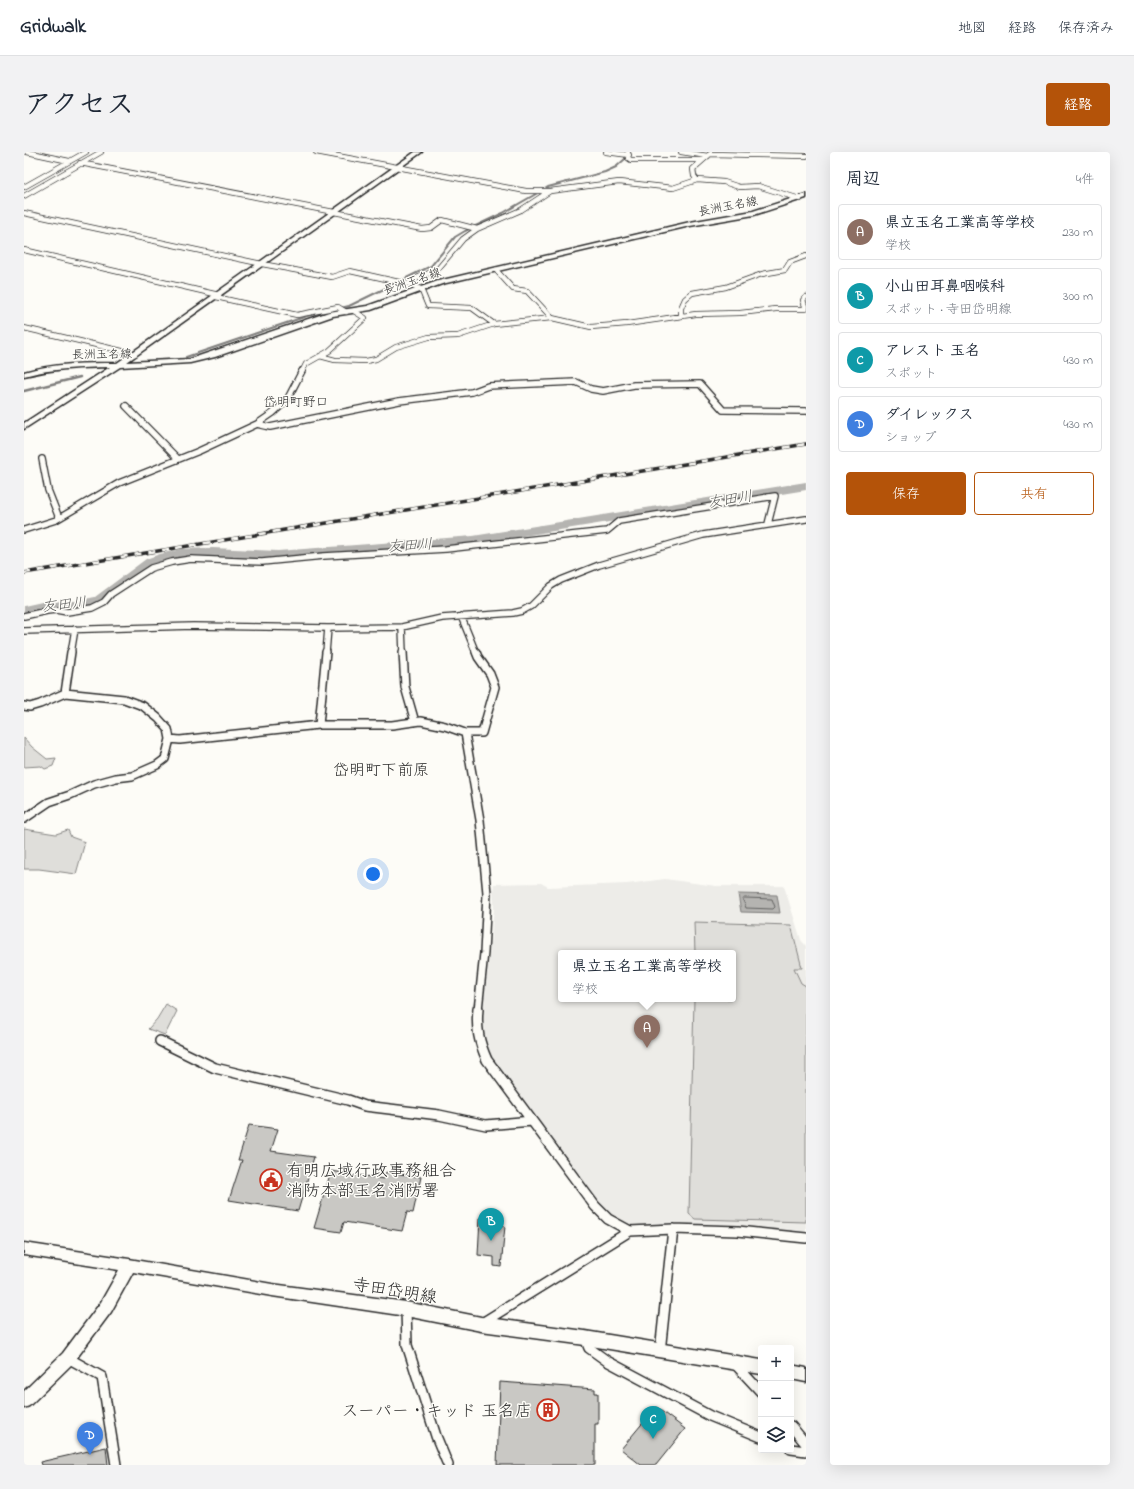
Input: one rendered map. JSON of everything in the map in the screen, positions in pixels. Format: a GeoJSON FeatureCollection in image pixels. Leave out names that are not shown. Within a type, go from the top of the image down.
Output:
{"type":"FeatureCollection","features":[{"type":"Feature","properties":{"kind":"main road"},"geometry":{"type":"LineString","coordinates":[[24,427],[135,354],[419,152]]}},
{"type":"Feature","properties":{"kind":"main road","name":"長洲玉名線"},"geometry":{"type":"LineString","coordinates":[[24,374],[41,369],[66,366],[156,364],[190,360],[212,355],[310,320],[345,310],[368,308],[440,282],[690,224],[754,213],[803,198]]}},
{"type":"Feature","properties":{"kind":"main road","name":"寺田岱明線"},"geometry":{"type":"LineString","coordinates":[[24,1249],[129,1265],[272,1290],[406,1310],[481,1324],[585,1338],[660,1352],[758,1367]]}},
{"type":"Feature","properties":{"kind":"main road"},"geometry":{"type":"LineString","coordinates":[[24,1401],[68,1358],[106,1307],[129,1265]]}},
{"type":"Feature","properties":{"kind":"main road"},"geometry":{"type":"LineString","coordinates":[[794,1373],[806,1375]]}},
{"type":"Feature","properties":{"kind":"street"},"geometry":{"type":"LineString","coordinates":[[27,152],[70,161]]}},
{"type":"Feature","properties":{"kind":"street"},"geometry":{"type":"LineString","coordinates":[[24,187],[86,152]]}},
{"type":"Feature","properties":{"kind":"street"},"geometry":{"type":"LineString","coordinates":[[24,196],[101,152]]}},
{"type":"Feature","properties":{"kind":"street"},"geometry":{"type":"LineString","coordinates":[[316,152],[532,192],[542,189],[549,190],[619,182],[661,188],[673,188],[697,180],[724,182],[739,187],[758,186],[803,198]]}},
{"type":"Feature","properties":{"kind":"street"},"geometry":{"type":"LineString","coordinates":[[606,152],[627,154],[628,158],[637,160],[703,160]]}},
{"type":"Feature","properties":{"kind":"street"},"geometry":{"type":"LineString","coordinates":[[682,152],[708,156],[719,154],[806,156]]}},
{"type":"Feature","properties":{"kind":"street"},"geometry":{"type":"LineString","coordinates":[[697,180],[694,176],[693,169],[708,156]]}},
{"type":"Feature","properties":{"kind":"street"},"geometry":{"type":"LineString","coordinates":[[80,163],[422,229],[431,228],[442,220],[474,228]]}},
{"type":"Feature","properties":{"kind":"street"},"geometry":{"type":"LineString","coordinates":[[408,284],[419,277],[437,270],[474,228],[521,210],[549,190]]}},
{"type":"Feature","properties":{"kind":"street"},"geometry":{"type":"LineString","coordinates":[[24,213],[262,264],[332,277],[338,276],[343,272],[350,271],[408,284],[421,289],[428,306],[472,308],[494,324]]}},
{"type":"Feature","properties":{"kind":"street"},"geometry":{"type":"LineString","coordinates":[[24,250],[297,315],[315,311],[345,310],[364,318],[329,351],[306,364],[284,403],[257,424],[178,460],[119,483],[59,518],[37,527],[24,530]]}},
{"type":"Feature","properties":{"kind":"street"},"geometry":{"type":"LineString","coordinates":[[682,315],[681,308],[685,299],[692,293],[726,287],[762,274],[785,270],[790,262],[806,256]]}},
{"type":"Feature","properties":{"kind":"street"},"geometry":{"type":"LineString","coordinates":[[496,270],[513,288],[527,291],[552,318]]}},
{"type":"Feature","properties":{"kind":"street"},"geometry":{"type":"LineString","coordinates":[[320,356],[336,360],[366,361],[376,359],[396,347],[429,337],[458,336],[494,324],[552,318],[591,327],[627,324],[682,315],[806,309],[803,300],[806,297]]}},
{"type":"Feature","properties":{"kind":"street"},"geometry":{"type":"LineString","coordinates":[[24,328],[135,354]]}},
{"type":"Feature","properties":{"kind":"street"},"geometry":{"type":"LineString","coordinates":[[257,424],[270,427],[399,401],[472,392],[488,386],[576,382],[581,383],[592,390],[599,391],[609,391],[624,386],[634,385],[700,384],[704,387],[716,404],[723,410],[806,411]]}},
{"type":"Feature","properties":{"kind":"street"},"geometry":{"type":"LineString","coordinates":[[126,406],[178,460]]}},
{"type":"Feature","properties":{"kind":"street"},"geometry":{"type":"LineString","coordinates":[[42,459],[45,481],[54,509],[59,518]]}},
{"type":"Feature","properties":{"kind":"street"},"geometry":{"type":"LineString","coordinates":[[24,616],[54,610],[65,612],[91,608],[109,599],[111,594],[150,568],[191,559],[262,562],[324,556],[454,548],[607,531],[619,521],[775,496],[768,524]]}},
{"type":"Feature","properties":{"kind":"street"},"geometry":{"type":"LineString","coordinates":[[24,631],[193,626],[328,628],[402,627],[442,618],[513,613],[522,611],[531,606],[551,586],[561,580],[599,565],[703,535],[806,519]]}},
{"type":"Feature","properties":{"kind":"street"},"geometry":{"type":"LineString","coordinates":[[170,739],[180,740],[319,725],[392,726],[421,721],[445,726],[465,733],[482,733],[495,687],[490,674],[478,657],[461,616]]}},
{"type":"Feature","properties":{"kind":"street"},"geometry":{"type":"LineString","coordinates":[[402,627],[405,687],[415,722]]}},
{"type":"Feature","properties":{"kind":"street"},"geometry":{"type":"LineString","coordinates":[[319,725],[328,628]]}},
{"type":"Feature","properties":{"kind":"street"},"geometry":{"type":"LineString","coordinates":[[65,693],[75,629]]}},
{"type":"Feature","properties":{"kind":"street"},"geometry":{"type":"LineString","coordinates":[[24,706],[30,707],[40,704],[65,693],[124,699],[143,706],[158,718],[168,728],[170,739],[165,759],[157,765],[132,776],[116,778],[94,784],[70,795],[49,802],[24,819]]}},
{"type":"Feature","properties":{"kind":"street"},"geometry":{"type":"LineString","coordinates":[[465,733],[480,820],[488,893],[484,953],[476,1025],[481,1047],[487,1060],[595,1206],[608,1219],[630,1231]]}},
{"type":"Feature","properties":{"kind":"street"},"geometry":{"type":"LineString","coordinates":[[160,1041],[215,1068],[348,1100],[365,1106],[439,1115],[486,1125],[532,1121]]}},
{"type":"Feature","properties":{"kind":"street"},"geometry":{"type":"LineString","coordinates":[[660,1352],[673,1229]]}},
{"type":"Feature","properties":{"kind":"street"},"geometry":{"type":"LineString","coordinates":[[481,1324],[630,1231],[673,1229],[738,1231],[806,1238]]}},
{"type":"Feature","properties":{"kind":"street"},"geometry":{"type":"LineString","coordinates":[[406,1310],[407,1345],[436,1436],[448,1465]]}},
{"type":"Feature","properties":{"kind":"street"},"geometry":{"type":"LineString","coordinates":[[585,1338],[589,1348],[607,1361],[710,1416],[758,1436]]}},
{"type":"Feature","properties":{"kind":"street"},"geometry":{"type":"LineString","coordinates":[[68,1358],[102,1377],[116,1465]]}},
{"type":"Feature","properties":{"kind":"street"},"geometry":{"type":"LineString","coordinates":[[734,1363],[758,1389]]}},
{"type":"Feature","properties":{"kind":"street"},"geometry":{"type":"LineString","coordinates":[[794,1430],[806,1444]]}},
{"type":"Feature","properties":{"kind":"street"},"geometry":{"type":"LineString","coordinates":[[794,1449],[806,1451]]}},
{"type":"Feature","properties":{"kind":"shaded area"},"geometry":{"type":"Polygon","coordinates":[[[24,738],[32,747],[47,759],[56,758],[53,766],[45,769],[41,766],[24,767],[24,738]]]}},
{"type":"Feature","properties":{"kind":"shaded area"},"geometry":{"type":"Polygon","coordinates":[[[24,829],[56,834],[68,830],[71,837],[85,842],[76,874],[39,869],[24,869],[24,829]]]}},
{"type":"Feature","properties":{"kind":"shaded area"},"geometry":{"type":"Polygon","coordinates":[[[665,879],[716,886],[784,886],[801,940],[806,946],[806,1234],[745,1226],[627,1226],[597,1208],[492,1057],[483,1038],[481,1025],[494,909],[494,884],[541,883],[548,887],[627,884],[665,879]]]}},
{"type":"Feature","properties":{"kind":"shaded area"},"geometry":{"type":"Polygon","coordinates":[[[694,922],[791,925],[802,968],[794,968],[801,983],[806,986],[806,1222],[695,1219],[689,1214],[694,1002],[736,1002],[736,950],[695,950],[694,922]]]}},
{"type":"Feature","properties":{"kind":"shaded area"},"geometry":{"type":"Polygon","coordinates":[[[166,1004],[177,1011],[165,1035],[148,1029],[157,1019],[166,1004]]]}},
{"type":"Feature","properties":{"kind":"water"},"geometry":{"type":"Polygon","coordinates":[[[738,894],[777,895],[780,913],[741,912],[738,894]]]}},
{"type":"Feature","properties":{"kind":"building","name":"有明広域行政事務組合 消防本部玉名消防署"},"geometry":{"type":"Polygon","coordinates":[[[249,1125],[278,1129],[271,1151],[314,1157],[298,1211],[229,1200],[242,1160],[238,1160],[249,1125]]]}},
{"type":"Feature","properties":{"kind":"building"},"geometry":{"type":"Polygon","coordinates":[[[331,1171],[384,1179],[386,1172],[421,1177],[413,1213],[407,1212],[402,1231],[344,1222],[341,1232],[314,1228],[331,1171]]]}},
{"type":"Feature","properties":{"kind":"building"},"geometry":{"type":"Polygon","coordinates":[[[480,1218],[494,1219],[494,1225],[505,1226],[501,1267],[494,1266],[494,1257],[478,1255],[480,1218]]]}},
{"type":"Feature","properties":{"kind":"building","name":"スーパー・キッド 玉名店"},"geometry":{"type":"Polygon","coordinates":[[[500,1382],[595,1389],[595,1393],[598,1393],[598,1424],[595,1424],[595,1465],[497,1465],[500,1382]]]}},
{"type":"Feature","properties":{"kind":"building"},"geometry":{"type":"Polygon","coordinates":[[[656,1407],[685,1429],[656,1465],[641,1465],[621,1449],[656,1407]]]}},
{"type":"Feature","properties":{"kind":"building"},"geometry":{"type":"Polygon","coordinates":[[[106,1447],[108,1465],[41,1465],[40,1462],[106,1447]]]}},
{"type":"Feature","properties":{"kind":"waterway"},"geometry":{"type":"LineString","coordinates":[[186,357],[307,316],[349,306],[431,266],[455,237],[465,231],[503,213],[548,187],[605,172],[616,167],[625,159],[625,152]]}},
{"type":"Feature","properties":{"kind":"waterway"},"geometry":{"type":"LineString","coordinates":[[24,391],[80,377]]}},
{"type":"Feature","properties":{"kind":"waterway","name":"友田川"},"geometry":{"type":"LineString","coordinates":[[24,610],[42,606],[76,605],[100,600],[151,562],[165,557],[181,554],[213,552],[278,555],[473,540],[806,486]]}},
{"type":"Feature","properties":{"kind":"railway"},"geometry":{"type":"LineString","coordinates":[[24,573],[806,444]]}},
{"type":"Feature","properties":{"kind":"place","name":"県立玉名工業高等学校"},"geometry":{"type":"Point","coordinates":[647,1048]}},
{"type":"Feature","properties":{"kind":"place","name":"有明広域行政事務組合 消防本部玉名消防署"},"geometry":{"type":"Point","coordinates":[271,1180]}},
{"type":"Feature","properties":{"kind":"place","name":"小山田耳鼻咽喉科"},"geometry":{"type":"Point","coordinates":[491,1241]}},
{"type":"Feature","properties":{"kind":"place","name":"スーパー・キッド 玉名店"},"geometry":{"type":"Point","coordinates":[548,1410]}},
{"type":"Feature","properties":{"kind":"place","name":"アレスト 玉名"},"geometry":{"type":"Point","coordinates":[653,1439]}},
{"type":"Feature","properties":{"kind":"place","name":"ダイレックス"},"geometry":{"type":"Point","coordinates":[90,1455]}},
{"type":"Feature","properties":{"kind":"district","name":"岱明町野口"},"geometry":{"type":"Point","coordinates":[296,401]}},
{"type":"Feature","properties":{"kind":"district","name":"岱明町下前原"},"geometry":{"type":"Point","coordinates":[381,769]}}]}
